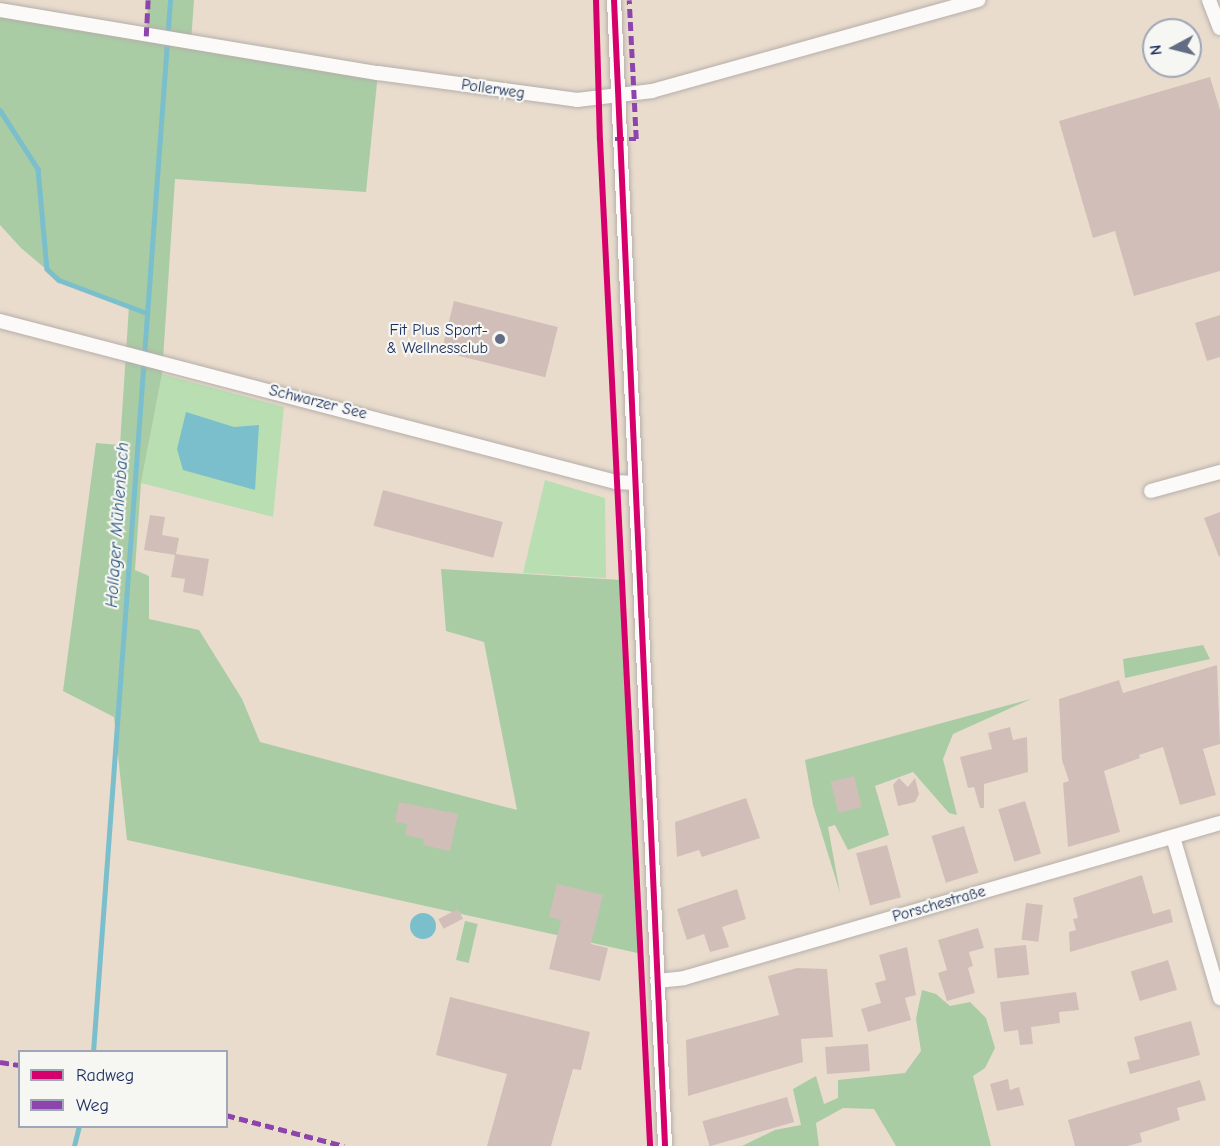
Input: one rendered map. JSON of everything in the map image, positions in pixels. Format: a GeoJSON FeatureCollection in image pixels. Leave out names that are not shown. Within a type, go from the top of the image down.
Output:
{"type":"FeatureCollection","features":[{"type":"Feature","properties":{"kind":"street"},"geometry":{"type":"LineString","coordinates":[[614,0],[665,1146]]}},
{"type":"Feature","properties":{"kind":"street","name":"Pollerweg"},"geometry":{"type":"LineString","coordinates":[[0,10],[146,36],[577,100],[620,98],[979,0]]}},
{"type":"Feature","properties":{"kind":"street"},"geometry":{"type":"LineString","coordinates":[[1209,0],[1220,28]]}},
{"type":"Feature","properties":{"kind":"street","name":"Schwarzer See"},"geometry":{"type":"LineString","coordinates":[[0,321],[616,482],[635,483]]}},
{"type":"Feature","properties":{"kind":"street"},"geometry":{"type":"LineString","coordinates":[[1151,491],[1220,472]]}},
{"type":"Feature","properties":{"kind":"street","name":"Porschestraße"},"geometry":{"type":"LineString","coordinates":[[657,981],[684,978],[1220,823]]}},
{"type":"Feature","properties":{"kind":"street"},"geometry":{"type":"LineString","coordinates":[[1173,837],[1220,998]]}},
{"type":"Feature","properties":{"kind":"green space"},"geometry":{"type":"Polygon","coordinates":[[[148,0],[194,0],[191,42],[378,73],[366,192],[175,179],[162,374],[141,483],[135,570],[149,576],[149,619],[199,630],[242,699],[260,742],[517,810],[484,642],[446,631],[441,569],[621,580],[642,954],[127,840],[114,717],[63,691],[96,443],[120,445],[129,306],[59,280],[21,248],[0,225],[0,10],[146,36],[148,0]]]}},
{"type":"Feature","properties":{"kind":"green space"},"geometry":{"type":"Polygon","coordinates":[[[162,374],[284,407],[273,517],[141,483],[162,374]]]}},
{"type":"Feature","properties":{"kind":"green space"},"geometry":{"type":"Polygon","coordinates":[[[545,480],[605,498],[606,578],[523,573],[545,480]]]}},
{"type":"Feature","properties":{"kind":"green space"},"geometry":{"type":"Polygon","coordinates":[[[1203,645],[1210,659],[1125,678],[1123,659],[1203,645]]]}},
{"type":"Feature","properties":{"kind":"green space"},"geometry":{"type":"Polygon","coordinates":[[[1031,699],[953,734],[943,759],[957,815],[949,813],[913,772],[875,786],[889,835],[848,850],[835,825],[828,827],[840,893],[813,805],[805,760],[1031,699]]]}},
{"type":"Feature","properties":{"kind":"green space"},"geometry":{"type":"Polygon","coordinates":[[[465,921],[478,924],[469,963],[456,960],[465,921]]]}},
{"type":"Feature","properties":{"kind":"green space"},"geometry":{"type":"Polygon","coordinates":[[[922,990],[936,994],[950,1006],[970,1002],[986,1018],[995,1048],[985,1068],[973,1076],[991,1146],[896,1146],[874,1109],[843,1108],[816,1123],[819,1146],[742,1146],[775,1130],[801,1125],[793,1089],[816,1076],[824,1104],[838,1098],[838,1080],[905,1073],[921,1051],[916,1019],[922,990]]]}},
{"type":"Feature","properties":{"kind":"water"},"geometry":{"type":"Polygon","coordinates":[[[186,412],[234,427],[259,425],[255,490],[183,470],[177,449],[186,412]]]}},
{"type":"Feature","properties":{"kind":"water"},"geometry":{"type":"Polygon","coordinates":[[[423,913],[432,917],[436,926],[432,935],[423,939],[414,935],[410,926],[414,917],[423,913]]]}},
{"type":"Feature","properties":{"kind":"building"},"geometry":{"type":"Polygon","coordinates":[[[1210,77],[1220,110],[1220,271],[1134,296],[1115,231],[1093,238],[1059,121],[1210,77]]]}},
{"type":"Feature","properties":{"kind":"building","name":"Fit Plus Sport- & Wellnessclub"},"geometry":{"type":"Polygon","coordinates":[[[454,301],[558,327],[545,377],[441,351],[454,301]]]}},
{"type":"Feature","properties":{"kind":"building"},"geometry":{"type":"Polygon","coordinates":[[[1220,315],[1220,357],[1207,361],[1195,323],[1220,315]]]}},
{"type":"Feature","properties":{"kind":"building"},"geometry":{"type":"Polygon","coordinates":[[[383,490],[503,522],[493,558],[373,526],[383,490]]]}},
{"type":"Feature","properties":{"kind":"building"},"geometry":{"type":"Polygon","coordinates":[[[1220,512],[1220,556],[1219,557],[1204,518],[1220,512]]]}},
{"type":"Feature","properties":{"kind":"building"},"geometry":{"type":"Polygon","coordinates":[[[150,515],[165,517],[162,535],[179,538],[176,554],[209,559],[203,596],[183,592],[185,579],[171,577],[175,555],[144,550],[150,515]]]}},
{"type":"Feature","properties":{"kind":"building"},"geometry":{"type":"Polygon","coordinates":[[[1217,665],[1220,744],[1203,749],[1216,795],[1180,805],[1163,747],[1139,755],[1140,758],[1104,771],[1120,832],[1068,847],[1063,783],[1069,781],[1062,760],[1059,699],[1119,680],[1123,693],[1217,665]]]}},
{"type":"Feature","properties":{"kind":"building"},"geometry":{"type":"Polygon","coordinates":[[[1010,727],[1013,740],[1027,737],[1028,772],[984,784],[984,808],[980,808],[974,787],[968,788],[960,757],[992,749],[988,733],[1010,727]]]}},
{"type":"Feature","properties":{"kind":"building"},"geometry":{"type":"Polygon","coordinates":[[[854,776],[862,807],[838,813],[831,782],[854,776]]]}},
{"type":"Feature","properties":{"kind":"building"},"geometry":{"type":"Polygon","coordinates":[[[899,778],[908,787],[915,778],[919,794],[915,802],[898,806],[893,785],[899,778]]]}},
{"type":"Feature","properties":{"kind":"building"},"geometry":{"type":"Polygon","coordinates":[[[746,798],[760,838],[702,857],[699,850],[677,857],[675,822],[746,798]]]}},
{"type":"Feature","properties":{"kind":"building"},"geometry":{"type":"Polygon","coordinates":[[[1025,801],[1041,854],[1014,862],[998,809],[1025,801]]]}},
{"type":"Feature","properties":{"kind":"building"},"geometry":{"type":"Polygon","coordinates":[[[399,802],[458,814],[450,851],[423,845],[424,839],[405,835],[407,824],[395,822],[399,802]]]}},
{"type":"Feature","properties":{"kind":"building"},"geometry":{"type":"Polygon","coordinates":[[[964,826],[978,873],[946,883],[931,836],[964,826]]]}},
{"type":"Feature","properties":{"kind":"building"},"geometry":{"type":"Polygon","coordinates":[[[887,845],[901,897],[870,905],[856,853],[887,845]]]}},
{"type":"Feature","properties":{"kind":"building"},"geometry":{"type":"Polygon","coordinates":[[[1142,875],[1153,914],[1170,909],[1173,922],[1070,952],[1069,932],[1076,930],[1073,919],[1078,918],[1073,898],[1142,875]]]}},
{"type":"Feature","properties":{"kind":"building"},"geometry":{"type":"Polygon","coordinates":[[[557,884],[603,895],[591,944],[608,948],[600,981],[549,969],[561,920],[549,917],[557,884]]]}},
{"type":"Feature","properties":{"kind":"building"},"geometry":{"type":"Polygon","coordinates":[[[737,889],[746,919],[722,927],[729,947],[710,952],[704,934],[687,940],[677,909],[737,889]]]}},
{"type":"Feature","properties":{"kind":"building"},"geometry":{"type":"Polygon","coordinates":[[[1026,903],[1043,905],[1038,942],[1021,940],[1026,903]]]}},
{"type":"Feature","properties":{"kind":"building"},"geometry":{"type":"Polygon","coordinates":[[[458,909],[463,919],[443,929],[438,919],[458,909]]]}},
{"type":"Feature","properties":{"kind":"building"},"geometry":{"type":"Polygon","coordinates":[[[978,928],[984,948],[969,952],[973,966],[968,968],[975,993],[947,1001],[938,973],[947,970],[938,940],[978,928]]]}},
{"type":"Feature","properties":{"kind":"building"},"geometry":{"type":"Polygon","coordinates":[[[1026,945],[1029,975],[997,978],[994,948],[1026,945]]]}},
{"type":"Feature","properties":{"kind":"building"},"geometry":{"type":"Polygon","coordinates":[[[907,947],[916,995],[905,998],[911,1020],[868,1032],[861,1009],[881,1003],[875,983],[886,980],[879,955],[907,947]]]}},
{"type":"Feature","properties":{"kind":"building"},"geometry":{"type":"Polygon","coordinates":[[[1168,960],[1177,990],[1140,1001],[1131,971],[1168,960]]]}},
{"type":"Feature","properties":{"kind":"building"},"geometry":{"type":"Polygon","coordinates":[[[797,968],[827,969],[833,1037],[801,1039],[803,1062],[688,1096],[686,1040],[779,1015],[768,976],[797,968]]]}},
{"type":"Feature","properties":{"kind":"building"},"geometry":{"type":"Polygon","coordinates":[[[1076,992],[1079,1010],[1059,1012],[1060,1023],[1031,1027],[1033,1044],[1020,1045],[1018,1030],[1004,1032],[1000,1002],[1076,992]]]}},
{"type":"Feature","properties":{"kind":"building"},"geometry":{"type":"Polygon","coordinates":[[[450,997],[590,1032],[581,1070],[573,1069],[551,1146],[487,1146],[507,1074],[436,1055],[450,997]]]}},
{"type":"Feature","properties":{"kind":"building"},"geometry":{"type":"Polygon","coordinates":[[[1191,1021],[1200,1055],[1130,1074],[1127,1062],[1140,1059],[1134,1037],[1191,1021]]]}},
{"type":"Feature","properties":{"kind":"building"},"geometry":{"type":"Polygon","coordinates":[[[868,1044],[870,1071],[827,1074],[825,1047],[868,1044]]]}},
{"type":"Feature","properties":{"kind":"building"},"geometry":{"type":"Polygon","coordinates":[[[1008,1079],[1010,1090],[1019,1087],[1024,1105],[997,1111],[990,1084],[1008,1079]]]}},
{"type":"Feature","properties":{"kind":"building"},"geometry":{"type":"Polygon","coordinates":[[[1200,1080],[1206,1100],[1177,1108],[1180,1120],[1140,1133],[1142,1142],[1128,1146],[1075,1146],[1068,1120],[1200,1080]]]}},
{"type":"Feature","properties":{"kind":"building"},"geometry":{"type":"Polygon","coordinates":[[[787,1097],[794,1122],[710,1146],[702,1121],[787,1097]]]}},
{"type":"Feature","properties":{"kind":"waterway","name":"Hollager Mühlenbach"},"geometry":{"type":"LineString","coordinates":[[93,1050],[170,0]]}},
{"type":"Feature","properties":{"kind":"waterway"},"geometry":{"type":"LineString","coordinates":[[0,110],[38,169],[47,269],[59,280],[147,313]]}},
{"type":"Feature","properties":{"kind":"waterway","name":"Hollager Mühlenbach"},"geometry":{"type":"LineString","coordinates":[[74,1146],[78,1128]]}},
{"type":"Feature","properties":{"kind":"marked path"},"geometry":{"type":"LineString","coordinates":[[146,36],[148,0]]}},
{"type":"Feature","properties":{"kind":"marked path"},"geometry":{"type":"LineString","coordinates":[[615,139],[636,139],[629,0]]}},
{"type":"Feature","properties":{"kind":"marked path"},"geometry":{"type":"LineString","coordinates":[[0,1062],[18,1065]]}},
{"type":"Feature","properties":{"kind":"marked path"},"geometry":{"type":"LineString","coordinates":[[228,1116],[344,1146]]}},
{"type":"Feature","properties":{"kind":"cycle path"},"geometry":{"type":"LineString","coordinates":[[596,0],[600,140],[650,1146]]}},
{"type":"Feature","properties":{"kind":"cycle path"},"geometry":{"type":"LineString","coordinates":[[614,0],[665,1146]]}},
{"type":"Feature","properties":{"kind":"place","name":"Fit Plus Sport- & Wellnessclub"},"geometry":{"type":"Point","coordinates":[500,339]}}]}
